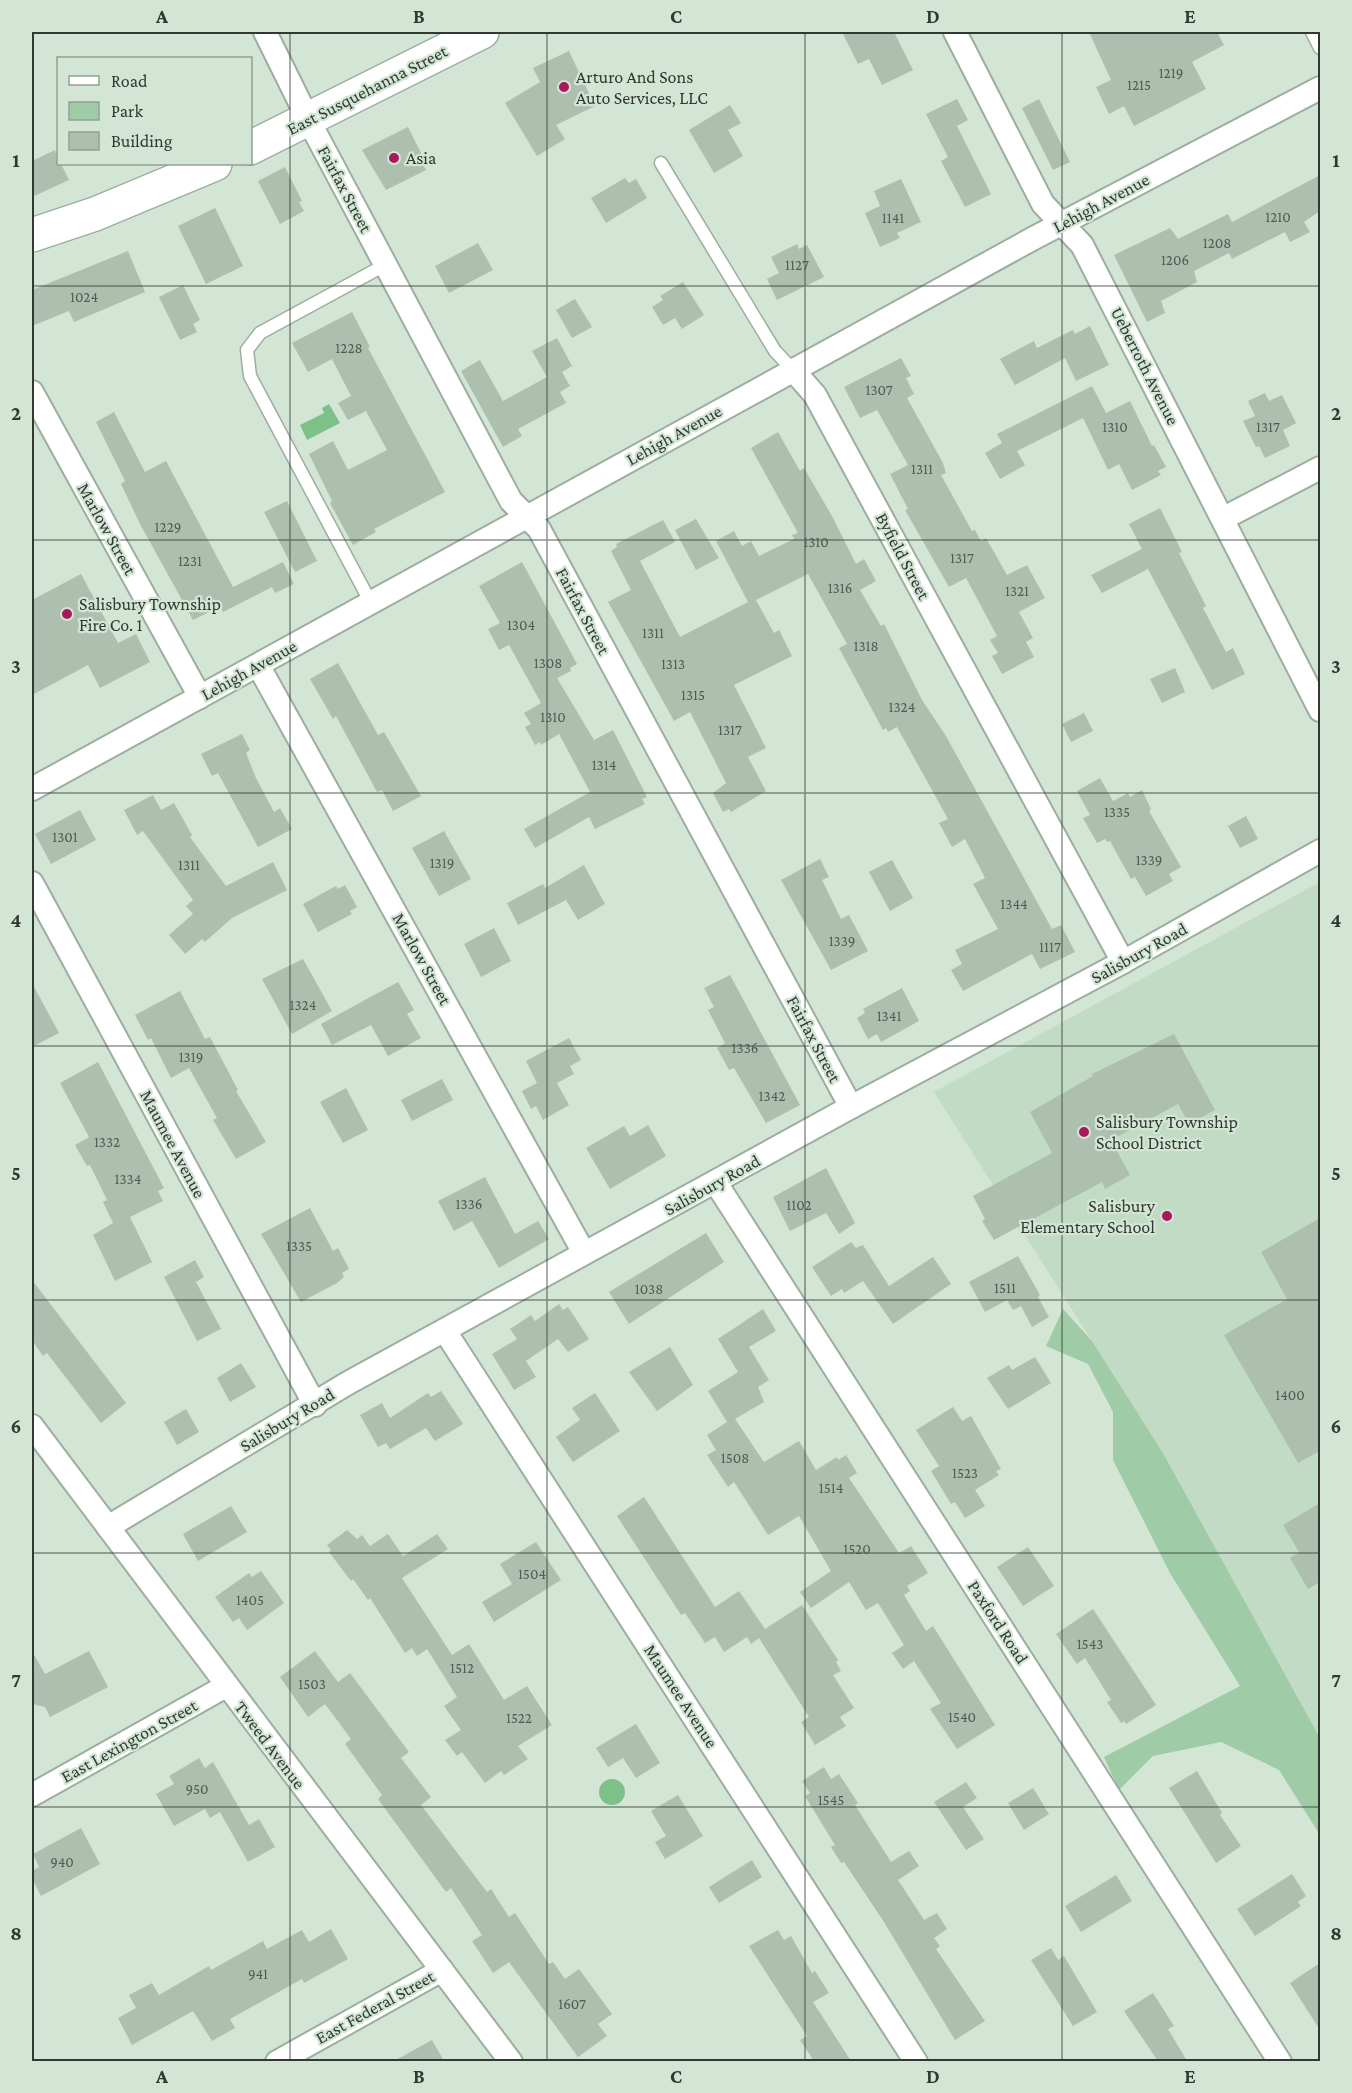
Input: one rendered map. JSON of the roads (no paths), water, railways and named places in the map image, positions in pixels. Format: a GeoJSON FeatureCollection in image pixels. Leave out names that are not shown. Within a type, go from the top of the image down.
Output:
{"type":"FeatureCollection","features":[{"type":"Feature","properties":{"kind":"main road","name":"East Susquehanna Street"},"geometry":{"type":"LineString","coordinates":[[252,147],[309,121],[482,32]]}},
{"type":"Feature","properties":{"kind":"main road"},"geometry":{"type":"LineString","coordinates":[[32,235],[95,214],[213,165]]}},
{"type":"Feature","properties":{"kind":"street","name":"Fairfax Street"},"geometry":{"type":"LineString","coordinates":[[266,32],[309,121],[511,501],[539,529],[851,1107]]}},
{"type":"Feature","properties":{"kind":"street","name":"Ueberroth Avenue"},"geometry":{"type":"LineString","coordinates":[[955,32],[1043,204],[1082,244],[1224,518],[1320,710]]}},
{"type":"Feature","properties":{"kind":"street","name":"Lehigh Avenue"},"geometry":{"type":"LineString","coordinates":[[32,789],[1060,224],[1320,88]]}},
{"type":"Feature","properties":{"kind":"street","name":"Byfield Street"},"geometry":{"type":"LineString","coordinates":[[794,370],[815,395],[1123,962]]}},
{"type":"Feature","properties":{"kind":"street","name":"Marlow Street"},"geometry":{"type":"LineString","coordinates":[[32,392],[200,697]]}},
{"type":"Feature","properties":{"kind":"street"},"geometry":{"type":"LineString","coordinates":[[1224,518],[1320,468]]}},
{"type":"Feature","properties":{"kind":"street","name":"Marlow Street"},"geometry":{"type":"LineString","coordinates":[[258,665],[584,1253]]}},
{"type":"Feature","properties":{"kind":"street","name":"Salisbury Road"},"geometry":{"type":"LineString","coordinates":[[108,1527],[315,1405],[584,1253],[1123,962],[1320,851]]}},
{"type":"Feature","properties":{"kind":"street","name":"Maumee Avenue"},"geometry":{"type":"LineString","coordinates":[[32,883],[315,1405]]}},
{"type":"Feature","properties":{"kind":"street","name":"Paxford Road"},"geometry":{"type":"LineString","coordinates":[[716,1183],[1280,2061]]}},
{"type":"Feature","properties":{"kind":"street","name":"Maumee Avenue"},"geometry":{"type":"LineString","coordinates":[[445,1331],[916,2061]]}},
{"type":"Feature","properties":{"kind":"street","name":"Tweed Avenue"},"geometry":{"type":"LineString","coordinates":[[32,1426],[511,2061]]}},
{"type":"Feature","properties":{"kind":"street","name":"East Lexington Street"},"geometry":{"type":"LineString","coordinates":[[32,1795],[226,1686]]}},
{"type":"Feature","properties":{"kind":"street","name":"East Federal Street"},"geometry":{"type":"LineString","coordinates":[[277,2061],[442,1970]]}},
{"type":"Feature","properties":{"kind":"lane"},"geometry":{"type":"LineString","coordinates":[[1312,32],[1320,48]]}},
{"type":"Feature","properties":{"kind":"lane","name":"Byfield Street"},"geometry":{"type":"LineString","coordinates":[[661,163],[775,351],[794,370]]}},
{"type":"Feature","properties":{"kind":"lane"},"geometry":{"type":"LineString","coordinates":[[371,603],[250,376],[246,350],[260,333],[385,265]]}},
{"type":"Feature","properties":{"kind":"place","name":"Arturo And Sons Auto Services, LLC"},"geometry":{"type":"Point","coordinates":[564,87]}},
{"type":"Feature","properties":{"kind":"place","name":"Asia"},"geometry":{"type":"Point","coordinates":[394,158]}},
{"type":"Feature","properties":{"kind":"place","name":"Salisbury Township Fire Co. 1"},"geometry":{"type":"Point","coordinates":[67,614]}},
{"type":"Feature","properties":{"kind":"place","name":"Salisbury Township School District"},"geometry":{"type":"Point","coordinates":[1084,1132]}},
{"type":"Feature","properties":{"kind":"place","name":"Salisbury Elementary School"},"geometry":{"type":"Point","coordinates":[1167,1216]}}]}
